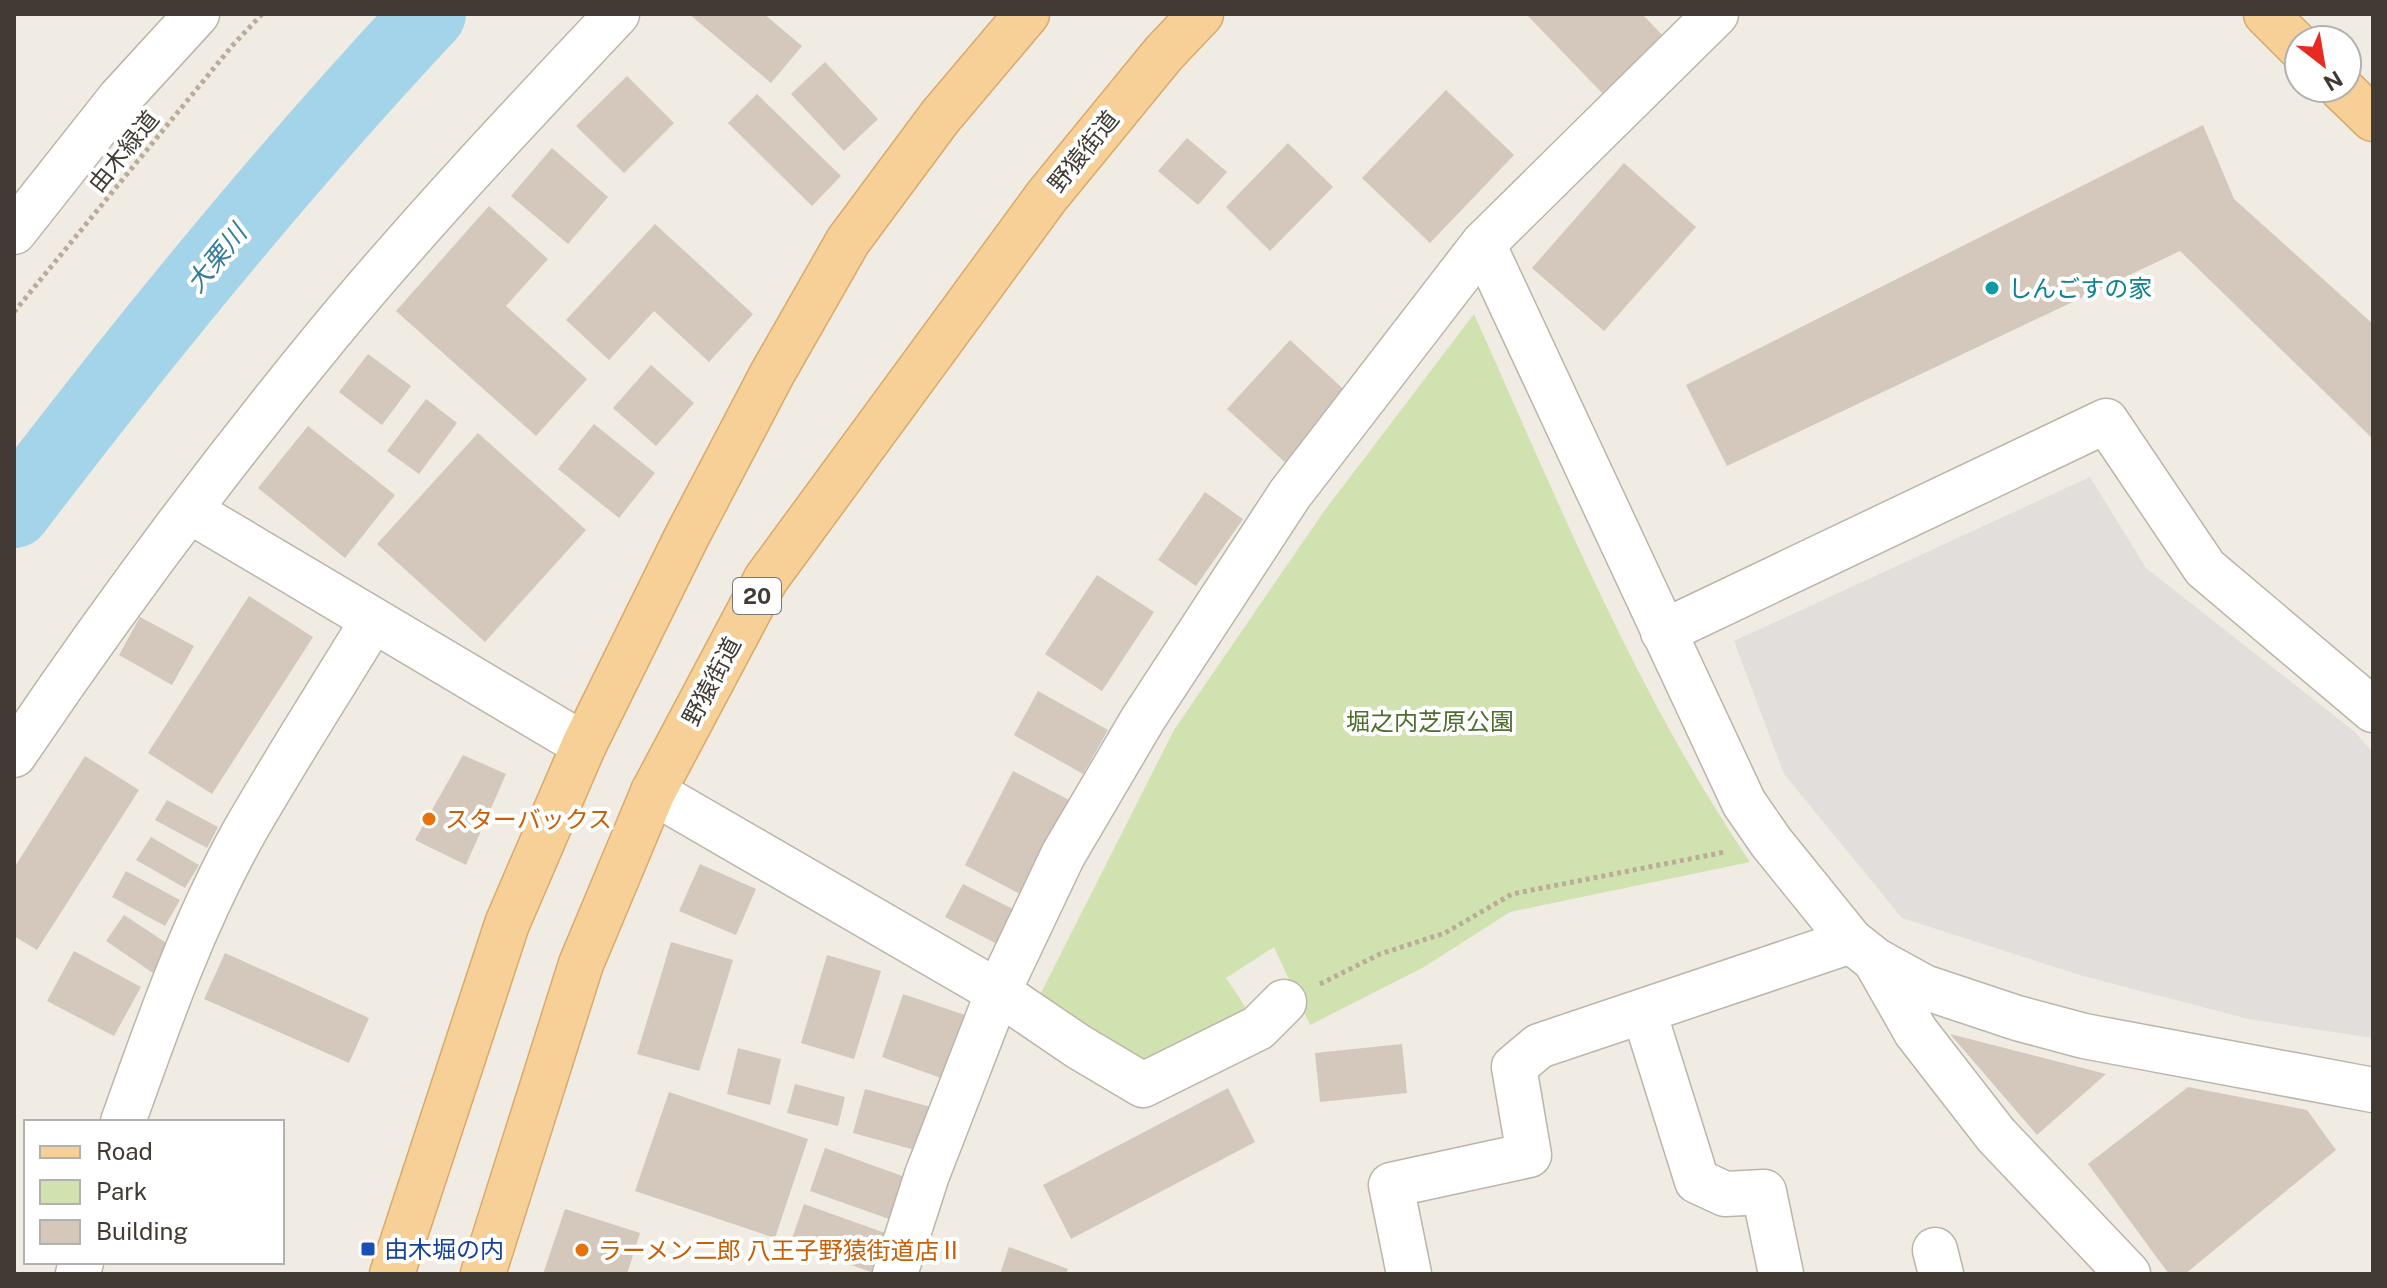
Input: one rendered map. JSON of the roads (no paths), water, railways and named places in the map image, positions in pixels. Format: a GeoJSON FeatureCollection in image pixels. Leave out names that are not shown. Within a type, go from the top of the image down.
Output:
{"type":"FeatureCollection","features":[{"type":"Feature","properties":{"kind":"main road"},"geometry":{"type":"LineString","coordinates":[[392,1274],[507,924],[584,745],[687,536],[772,374],[848,241],[940,117],[1027,14]]}},
{"type":"Feature","properties":{"kind":"main road","name":"野猿街道"},"geometry":{"type":"LineString","coordinates":[[483,1274],[581,964],[653,792],[766,579],[1047,196],[1164,53],[1201,14]]}},
{"type":"Feature","properties":{"kind":"main road"},"geometry":{"type":"LineString","coordinates":[[2266,14],[2283,31]]}},
{"type":"Feature","properties":{"kind":"main road"},"geometry":{"type":"LineString","coordinates":[[2358,104],[2373,119]]}},
{"type":"Feature","properties":{"kind":"street"},"geometry":{"type":"LineString","coordinates":[[14,232],[120,98],[197,14]]}},
{"type":"Feature","properties":{"kind":"street"},"geometry":{"type":"LineString","coordinates":[[14,755],[93,639],[329,333],[469,173],[617,14]]}},
{"type":"Feature","properties":{"kind":"street"},"geometry":{"type":"LineString","coordinates":[[895,1274],[927,1175],[998,992],[1063,855],[1143,719],[1290,494],[1483,244],[1716,14]]}},
{"type":"Feature","properties":{"kind":"street"},"geometry":{"type":"LineString","coordinates":[[1483,244],[1744,803],[1771,842],[1863,951],[1916,1032],[1996,1135],[2128,1274]]}},
{"type":"Feature","properties":{"kind":"street"},"geometry":{"type":"LineString","coordinates":[[1663,632],[2106,421],[2205,568],[2373,710]]}},
{"type":"Feature","properties":{"kind":"street"},"geometry":{"type":"LineString","coordinates":[[190,511],[584,745]]}},
{"type":"Feature","properties":{"kind":"street"},"geometry":{"type":"LineString","coordinates":[[124,1120],[172,984],[204,913],[243,835],[373,620]]}},
{"type":"Feature","properties":{"kind":"street"},"geometry":{"type":"LineString","coordinates":[[653,792],[998,992],[1079,1047],[1143,1085],[1258,1028],[1284,1002]]}},
{"type":"Feature","properties":{"kind":"street"},"geometry":{"type":"LineString","coordinates":[[1409,1274],[1391,1185],[1529,1155],[1514,1067],[1539,1046],[1644,1012],[1863,951],[1924,987],[2017,1018],[2084,1036],[2373,1090]]}},
{"type":"Feature","properties":{"kind":"street"},"geometry":{"type":"LineString","coordinates":[[1644,1012],[1697,1181],[1725,1194],[1764,1192],[1781,1274]]}},
{"type":"Feature","properties":{"kind":"waterway","name":"大栗川"},"geometry":{"type":"LineString","coordinates":[[14,511],[215,257],[320,134],[429,14]]}},
{"type":"Feature","properties":{"kind":"place","name":"しんごすの家"},"geometry":{"type":"Point","coordinates":[1992,288]}},
{"type":"Feature","properties":{"kind":"place","name":"スターバックス"},"geometry":{"type":"Point","coordinates":[429,819]}},
{"type":"Feature","properties":{"kind":"place","name":"由木堀の内"},"geometry":{"type":"Point","coordinates":[368,1249]}},
{"type":"Feature","properties":{"kind":"place","name":"ラーメン二郎 八王子野猿街道店Ⅱ"},"geometry":{"type":"Point","coordinates":[582,1250]}},
{"type":"Feature","properties":{"kind":"park label","name":"堀之内芝原公園"},"geometry":{"type":"Point","coordinates":[1430,721]}}]}
